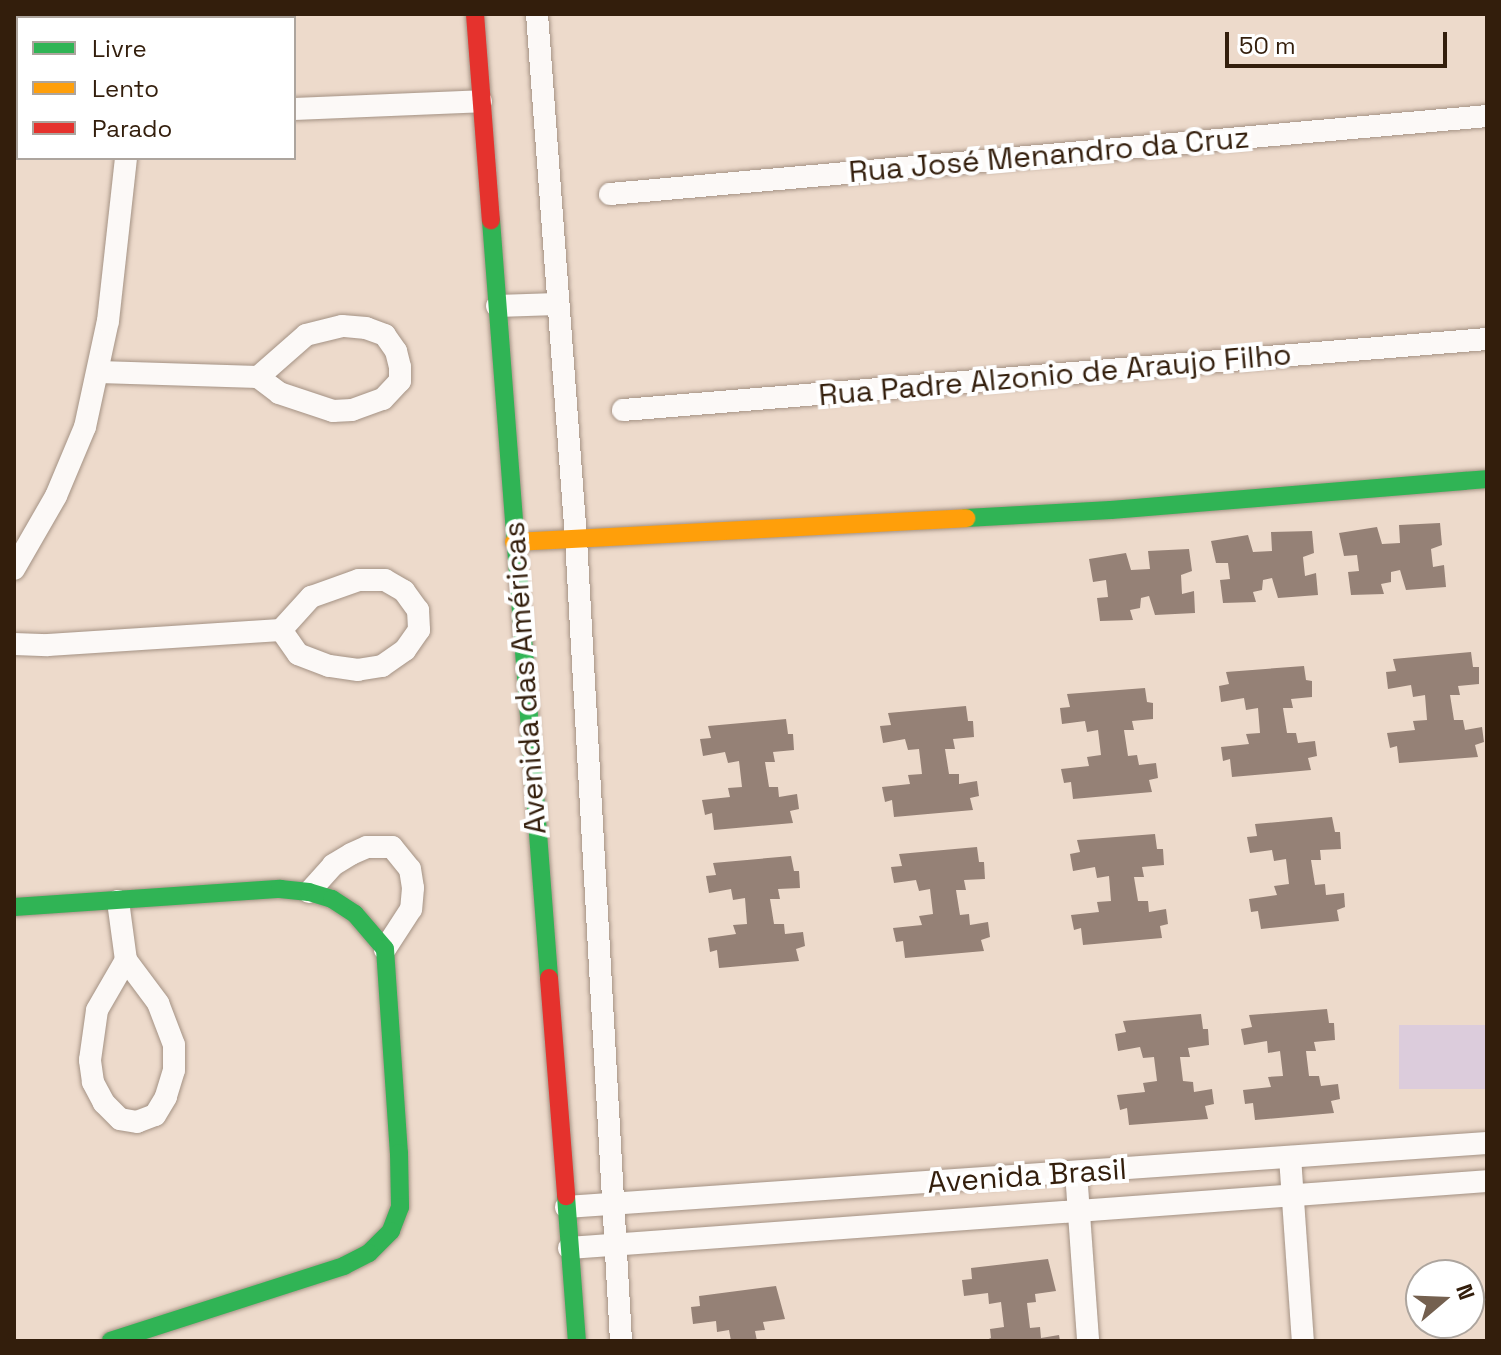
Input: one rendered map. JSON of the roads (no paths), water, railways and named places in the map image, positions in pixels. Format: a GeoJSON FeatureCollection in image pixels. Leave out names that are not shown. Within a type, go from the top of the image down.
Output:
{"type":"FeatureCollection","features":[{"type":"Feature","properties":{"kind":"street","name":"Avenida das Américas"},"geometry":{"type":"LineString","coordinates":[[475,14],[577,1341]]}},
{"type":"Feature","properties":{"kind":"street","name":"Avenida das Américas"},"geometry":{"type":"LineString","coordinates":[[537,14],[576,539],[621,1341]]}},
{"type":"Feature","properties":{"kind":"street"},"geometry":{"type":"LineString","coordinates":[[296,109],[481,101]]}},
{"type":"Feature","properties":{"kind":"street","name":"Rua José Menandro da Cruz"},"geometry":{"type":"LineString","coordinates":[[610,194],[1487,116]]}},
{"type":"Feature","properties":{"kind":"street"},"geometry":{"type":"LineString","coordinates":[[14,569],[56,496],[85,427],[99,372],[118,250],[126,160]]}},
{"type":"Feature","properties":{"kind":"street"},"geometry":{"type":"LineString","coordinates":[[497,306],[557,304]]}},
{"type":"Feature","properties":{"kind":"street"},"geometry":{"type":"LineString","coordinates":[[99,372],[258,377],[279,393],[317,408],[352,410],[383,399],[394,391],[400,381],[400,367],[396,351],[385,335],[366,328],[342,326],[306,335],[258,377]]}},
{"type":"Feature","properties":{"kind":"street","name":"Rua Padre Alzonio de Araujo Filho"},"geometry":{"type":"LineString","coordinates":[[623,410],[1487,339]]}},
{"type":"Feature","properties":{"kind":"street"},"geometry":{"type":"LineString","coordinates":[[514,542],[1111,510],[1487,479]]}},
{"type":"Feature","properties":{"kind":"street"},"geometry":{"type":"LineString","coordinates":[[14,644],[48,645],[281,630],[311,597],[359,580],[385,580],[404,591],[418,610],[419,630],[405,650],[382,666],[358,670],[329,666],[298,654],[281,630]]}},
{"type":"Feature","properties":{"kind":"street"},"geometry":{"type":"LineString","coordinates":[[309,892],[333,865],[351,854],[367,847],[392,847],[410,869],[413,888],[411,909],[385,949]]}},
{"type":"Feature","properties":{"kind":"street"},"geometry":{"type":"LineString","coordinates":[[14,907],[280,889],[309,892],[332,899],[355,914],[385,949],[399,1153],[400,1207],[391,1231],[369,1253],[344,1266],[111,1341]]}},
{"type":"Feature","properties":{"kind":"street"},"geometry":{"type":"LineString","coordinates":[[118,901],[126,960],[158,1003],[174,1045],[174,1070],[166,1097],[155,1115],[137,1122],[120,1119],[104,1103],[93,1082],[90,1060],[97,1010],[126,960]]}},
{"type":"Feature","properties":{"kind":"street","name":"Avenida Brasil"},"geometry":{"type":"LineString","coordinates":[[566,1207],[1487,1143]]}},
{"type":"Feature","properties":{"kind":"street"},"geometry":{"type":"LineString","coordinates":[[1290,1157],[1303,1341]]}},
{"type":"Feature","properties":{"kind":"street"},"geometry":{"type":"LineString","coordinates":[[1076,1172],[1088,1341]]}},
{"type":"Feature","properties":{"kind":"street","name":"Avenida Brasil"},"geometry":{"type":"LineString","coordinates":[[569,1248],[1487,1181]]}}]}
